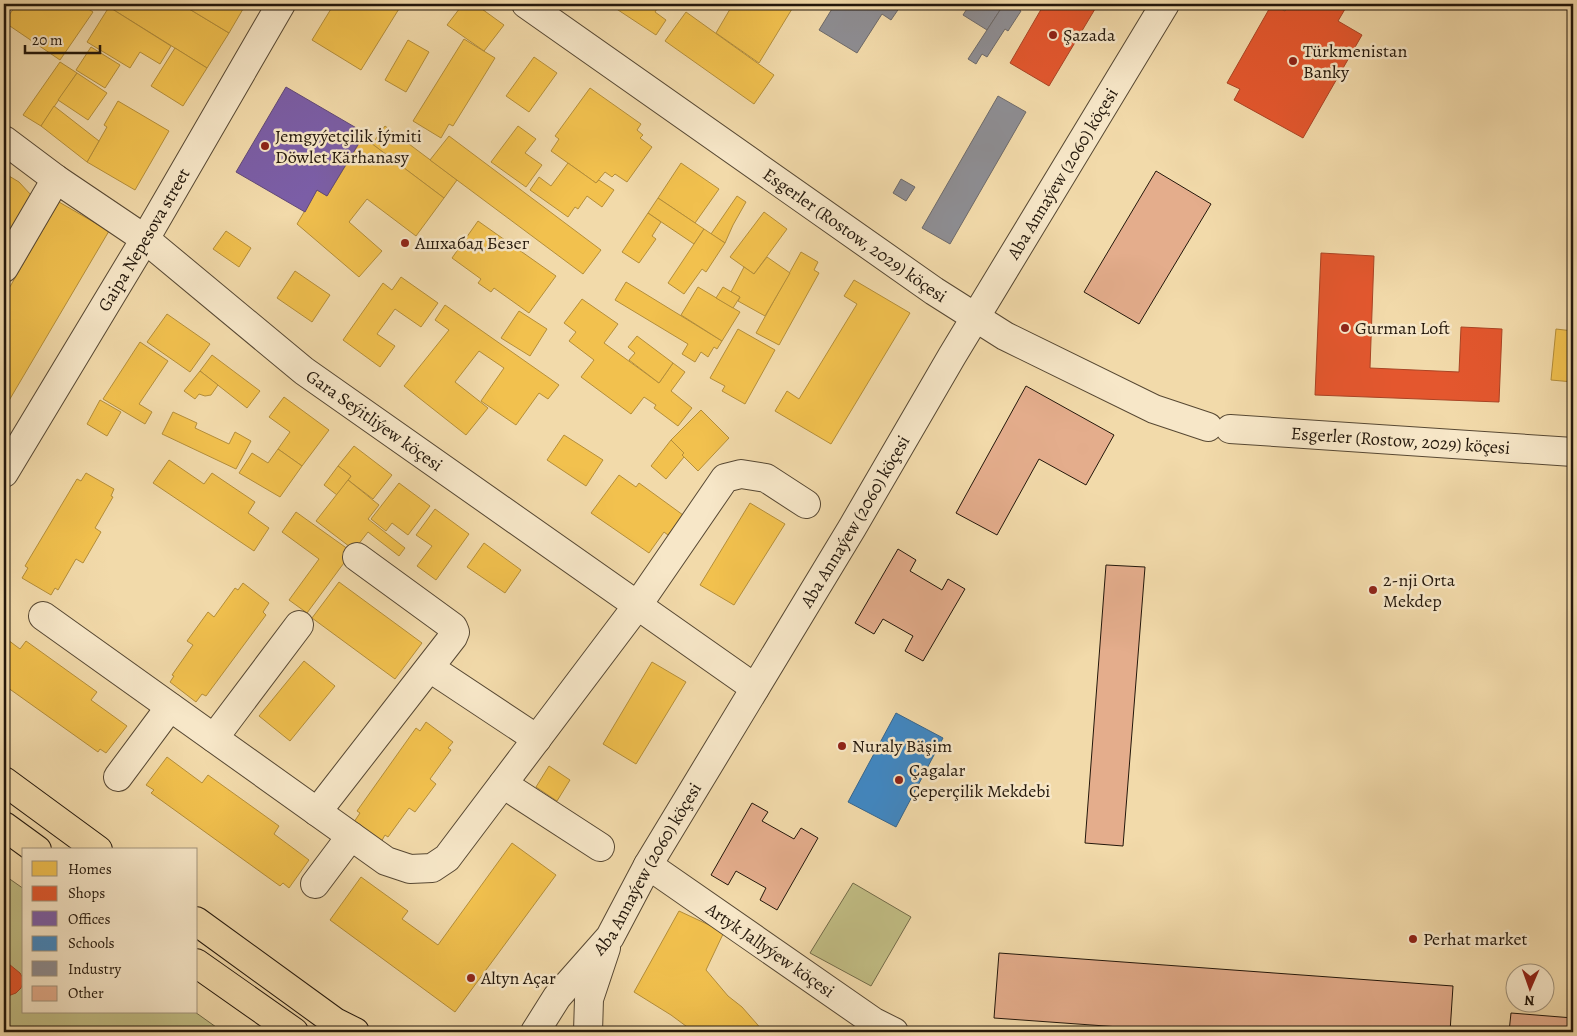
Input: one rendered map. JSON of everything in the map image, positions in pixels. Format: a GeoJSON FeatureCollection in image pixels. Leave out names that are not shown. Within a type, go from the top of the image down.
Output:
{"type":"FeatureCollection","features":[{"type":"Feature","properties":{"kind":"main road"},"geometry":{"type":"LineString","coordinates":[[4,781],[95,848]]}},
{"type":"Feature","properties":{"kind":"main road"},"geometry":{"type":"LineString","coordinates":[[4,826],[34,848]]}},
{"type":"Feature","properties":{"kind":"main road"},"geometry":{"type":"LineString","coordinates":[[198,922],[335,1022],[355,1032]]}},
{"type":"Feature","properties":{"kind":"main road"},"geometry":{"type":"LineString","coordinates":[[198,964],[294,1032]]}},
{"type":"Feature","properties":{"kind":"street","name":"Gaipa Nepesova street"},"geometry":{"type":"LineString","coordinates":[[5,468],[145,239],[281,4]]}},
{"type":"Feature","properties":{"kind":"street","name":"Esgerler (Rostow, 2029) köçesi"},"geometry":{"type":"LineString","coordinates":[[526,4],[926,286],[1005,336],[1154,409],[1219,428],[1573,452]]}},
{"type":"Feature","properties":{"kind":"street","name":"Aba Annaýew (2060) köçesi"},"geometry":{"type":"LineString","coordinates":[[534,1032],[557,997],[610,937],[648,865],[1165,4]]}},
{"type":"Feature","properties":{"kind":"street","name":"Gara Seýitliýew köçesi"},"geometry":{"type":"LineString","coordinates":[[4,140],[56,179],[145,239],[304,371],[755,688]]}},
{"type":"Feature","properties":{"kind":"street"},"geometry":{"type":"LineString","coordinates":[[4,268],[56,179]]}},
{"type":"Feature","properties":{"kind":"street"},"geometry":{"type":"LineString","coordinates":[[43,616],[386,861],[410,869],[432,868],[447,858],[638,606],[725,478],[741,474],[766,478],[806,504]]}},
{"type":"Feature","properties":{"kind":"street"},"geometry":{"type":"LineString","coordinates":[[316,812],[430,668],[455,632],[453,627],[357,557]]}},
{"type":"Feature","properties":{"kind":"street"},"geometry":{"type":"LineString","coordinates":[[214,738],[299,625]]}},
{"type":"Feature","properties":{"kind":"street"},"geometry":{"type":"LineString","coordinates":[[430,668],[537,739]]}},
{"type":"Feature","properties":{"kind":"street"},"geometry":{"type":"LineString","coordinates":[[118,777],[170,707]]}},
{"type":"Feature","properties":{"kind":"street"},"geometry":{"type":"LineString","coordinates":[[503,784],[600,847]]}},
{"type":"Feature","properties":{"kind":"street"},"geometry":{"type":"LineString","coordinates":[[315,884],[351,836]]}},
{"type":"Feature","properties":{"kind":"street","name":"Artyk Jallyýew köçesi"},"geometry":{"type":"LineString","coordinates":[[648,865],[874,1022],[894,1032]]}},
{"type":"Feature","properties":{"kind":"street"},"geometry":{"type":"LineString","coordinates":[[588,1032],[589,999],[610,937]]}},
{"type":"Feature","properties":{"kind":"shaded area"},"geometry":{"type":"Polygon","coordinates":[[[4,875],[22,888],[22,1014],[198,1014],[223,1032],[4,1032],[4,875]]]}},
{"type":"Feature","properties":{"kind":"shaded area"},"geometry":{"type":"Polygon","coordinates":[[[853,883],[911,917],[871,986],[810,953],[853,883]]]}},
{"type":"Feature","properties":{"kind":"building: Homes"},"geometry":{"type":"Polygon","coordinates":[[[17,4],[81,4],[93,12],[60,60],[4,22],[17,4]]]}},
{"type":"Feature","properties":{"kind":"building: Homes"},"geometry":{"type":"Polygon","coordinates":[[[111,4],[181,4],[229,33],[207,68],[109,7],[111,4]]]}},
{"type":"Feature","properties":{"kind":"building: Homes"},"geometry":{"type":"Polygon","coordinates":[[[181,4],[235,4],[243,9],[229,33],[181,4]]]}},
{"type":"Feature","properties":{"kind":"building: Homes"},"geometry":{"type":"Polygon","coordinates":[[[334,4],[402,4],[361,70],[312,40],[334,4]]]}},
{"type":"Feature","properties":{"kind":"building: Homes"},"geometry":{"type":"Polygon","coordinates":[[[463,4],[475,4],[504,25],[484,51],[447,25],[463,4]]]}},
{"type":"Feature","properties":{"kind":"building: Homes"},"geometry":{"type":"Polygon","coordinates":[[[609,4],[660,4],[655,12],[666,20],[656,35],[609,4]]]}},
{"type":"Feature","properties":{"kind":"building: Homes"},"geometry":{"type":"Polygon","coordinates":[[[733,4],[795,4],[759,63],[716,33],[733,4]]]}},
{"type":"Feature","properties":{"kind":"building: Homes"},"geometry":{"type":"Polygon","coordinates":[[[109,7],[171,46],[160,64],[140,52],[130,68],[87,42],[109,7]]]}},
{"type":"Feature","properties":{"kind":"building: Homes"},"geometry":{"type":"Polygon","coordinates":[[[686,12],[774,75],[754,104],[665,41],[686,12]]]}},
{"type":"Feature","properties":{"kind":"building: Homes"},"geometry":{"type":"Polygon","coordinates":[[[464,39],[495,58],[453,126],[449,124],[441,138],[413,121],[464,39]]]}},
{"type":"Feature","properties":{"kind":"building: Homes"},"geometry":{"type":"Polygon","coordinates":[[[408,40],[429,52],[406,92],[385,80],[408,40]]]}},
{"type":"Feature","properties":{"kind":"building: Homes"},"geometry":{"type":"Polygon","coordinates":[[[91,47],[120,65],[105,88],[76,70],[91,47]]]}},
{"type":"Feature","properties":{"kind":"building: Homes"},"geometry":{"type":"Polygon","coordinates":[[[175,48],[207,68],[183,106],[151,86],[175,48]]]}},
{"type":"Feature","properties":{"kind":"building: Homes"},"geometry":{"type":"Polygon","coordinates":[[[534,57],[557,73],[529,112],[506,96],[534,57]]]}},
{"type":"Feature","properties":{"kind":"building: Homes"},"geometry":{"type":"Polygon","coordinates":[[[60,62],[77,73],[41,126],[23,115],[60,62]]]}},
{"type":"Feature","properties":{"kind":"building: Homes"},"geometry":{"type":"Polygon","coordinates":[[[77,73],[107,93],[88,120],[58,100],[77,73]]]}},
{"type":"Feature","properties":{"kind":"building: Homes"},"geometry":{"type":"Polygon","coordinates":[[[590,88],[641,124],[637,130],[643,135],[640,138],[652,147],[627,182],[615,174],[612,177],[605,172],[596,183],[551,151],[559,139],[555,136],[590,88]]]}},
{"type":"Feature","properties":{"kind":"building: Homes"},"geometry":{"type":"Polygon","coordinates":[[[118,101],[169,131],[135,190],[87,162],[107,127],[104,125],[118,101]]]}},
{"type":"Feature","properties":{"kind":"building: Homes"},"geometry":{"type":"Polygon","coordinates":[[[54,106],[99,141],[87,162],[41,126],[54,106]]]}},
{"type":"Feature","properties":{"kind":"building: Homes"},"geometry":{"type":"Polygon","coordinates":[[[385,126],[457,180],[444,198],[372,144],[385,126]]]}},
{"type":"Feature","properties":{"kind":"building: Homes"},"geometry":{"type":"Polygon","coordinates":[[[518,126],[536,139],[525,153],[542,165],[526,187],[491,162],[518,126]]]}},
{"type":"Feature","properties":{"kind":"building: Homes"},"geometry":{"type":"Polygon","coordinates":[[[449,136],[601,250],[583,274],[430,160],[449,136]]]}},
{"type":"Feature","properties":{"kind":"building: Homes"},"geometry":{"type":"Polygon","coordinates":[[[363,137],[444,198],[416,236],[367,199],[349,222],[382,251],[359,277],[297,224],[317,190],[327,196],[363,137]]]}},
{"type":"Feature","properties":{"kind":"building: Homes"},"geometry":{"type":"Polygon","coordinates":[[[568,163],[596,183],[599,180],[614,190],[602,207],[587,196],[578,209],[575,207],[568,217],[530,190],[539,177],[551,186],[568,163]]]}},
{"type":"Feature","properties":{"kind":"building: Homes"},"geometry":{"type":"Polygon","coordinates":[[[681,163],[719,189],[695,223],[658,198],[681,163]]]}},
{"type":"Feature","properties":{"kind":"building: Homes"},"geometry":{"type":"Polygon","coordinates":[[[4,173],[19,182],[31,195],[6,236],[4,235],[4,173]]]}},
{"type":"Feature","properties":{"kind":"building: Homes"},"geometry":{"type":"Polygon","coordinates":[[[737,196],[746,202],[725,243],[711,234],[737,196]]]}},
{"type":"Feature","properties":{"kind":"building: Homes"},"geometry":{"type":"Polygon","coordinates":[[[658,198],[704,229],[694,244],[648,213],[658,198]]]}},
{"type":"Feature","properties":{"kind":"building: Homes"},"geometry":{"type":"Polygon","coordinates":[[[59,202],[109,231],[4,409],[4,297],[59,202]]]}},
{"type":"Feature","properties":{"kind":"building: Homes"},"geometry":{"type":"Polygon","coordinates":[[[764,212],[787,229],[754,274],[730,257],[764,212]]]}},
{"type":"Feature","properties":{"kind":"building: Homes"},"geometry":{"type":"Polygon","coordinates":[[[648,213],[661,222],[652,236],[656,239],[639,263],[622,252],[648,213]]]}},
{"type":"Feature","properties":{"kind":"building: Homes"},"geometry":{"type":"Polygon","coordinates":[[[478,221],[556,276],[529,313],[494,288],[491,292],[478,283],[481,279],[452,258],[478,221]]]}},
{"type":"Feature","properties":{"kind":"building: Homes"},"geometry":{"type":"Polygon","coordinates":[[[704,229],[725,243],[706,272],[702,269],[684,294],[668,283],[704,229]]]}},
{"type":"Feature","properties":{"kind":"building: Homes"},"geometry":{"type":"Polygon","coordinates":[[[226,231],[251,248],[239,267],[213,249],[226,231]]]}},
{"type":"Feature","properties":{"kind":"building: Homes"},"geometry":{"type":"Polygon","coordinates":[[[801,252],[818,262],[814,270],[819,273],[779,345],[756,333],[801,252]]]}},
{"type":"Feature","properties":{"kind":"building: Homes"},"geometry":{"type":"Polygon","coordinates":[[[767,257],[790,273],[765,316],[738,301],[740,297],[731,292],[744,267],[754,274],[767,257]]]}},
{"type":"Feature","properties":{"kind":"building: Homes"},"geometry":{"type":"Polygon","coordinates":[[[295,271],[330,295],[312,322],[277,298],[295,271]]]}},
{"type":"Feature","properties":{"kind":"building: Homes"},"geometry":{"type":"Polygon","coordinates":[[[401,277],[438,303],[421,327],[395,309],[377,334],[395,346],[380,367],[343,340],[383,283],[392,290],[401,277]]]}},
{"type":"Feature","properties":{"kind":"building: Homes"},"geometry":{"type":"Polygon","coordinates":[[[854,280],[910,313],[831,444],[775,411],[787,391],[799,399],[857,304],[844,296],[854,280]]]}},
{"type":"Feature","properties":{"kind":"building: Homes"},"geometry":{"type":"Polygon","coordinates":[[[626,282],[722,341],[717,349],[714,347],[708,357],[701,352],[695,362],[682,354],[688,344],[615,300],[626,282]]]}},
{"type":"Feature","properties":{"kind":"building: Homes"},"geometry":{"type":"Polygon","coordinates":[[[698,287],[740,312],[722,341],[681,315],[698,287]]]}},
{"type":"Feature","properties":{"kind":"building: Homes"},"geometry":{"type":"Polygon","coordinates":[[[723,287],[740,297],[733,308],[716,298],[723,287]]]}},
{"type":"Feature","properties":{"kind":"building: Homes"},"geometry":{"type":"Polygon","coordinates":[[[582,299],[618,324],[604,343],[659,383],[673,363],[685,372],[671,391],[692,408],[678,426],[654,408],[656,405],[644,397],[631,414],[581,377],[594,360],[569,341],[576,332],[564,323],[582,299]]]}},
{"type":"Feature","properties":{"kind":"building: Homes"},"geometry":{"type":"Polygon","coordinates":[[[445,305],[559,385],[548,399],[539,393],[516,425],[481,401],[504,368],[479,351],[455,382],[488,408],[466,435],[404,386],[449,330],[435,320],[445,305]]]}},
{"type":"Feature","properties":{"kind":"building: Homes"},"geometry":{"type":"Polygon","coordinates":[[[519,311],[547,329],[530,356],[501,338],[519,311]]]}},
{"type":"Feature","properties":{"kind":"building: Homes"},"geometry":{"type":"Polygon","coordinates":[[[167,314],[210,344],[190,372],[147,342],[167,314]]]}},
{"type":"Feature","properties":{"kind":"building: Homes"},"geometry":{"type":"Polygon","coordinates":[[[738,329],[775,350],[745,404],[722,391],[725,386],[710,378],[738,329]]]}},
{"type":"Feature","properties":{"kind":"building: Homes"},"geometry":{"type":"Polygon","coordinates":[[[1556,329],[1573,331],[1573,382],[1551,380],[1556,329]]]}},
{"type":"Feature","properties":{"kind":"building: Homes"},"geometry":{"type":"Polygon","coordinates":[[[637,336],[673,363],[659,383],[629,360],[635,353],[628,347],[637,336]]]}},
{"type":"Feature","properties":{"kind":"building: Homes"},"geometry":{"type":"Polygon","coordinates":[[[140,342],[168,361],[139,404],[152,412],[145,424],[103,399],[140,342]]]}},
{"type":"Feature","properties":{"kind":"building: Homes"},"geometry":{"type":"Polygon","coordinates":[[[212,355],[260,391],[247,408],[200,371],[212,355]]]}},
{"type":"Feature","properties":{"kind":"building: Homes"},"geometry":{"type":"Polygon","coordinates":[[[200,371],[218,385],[211,395],[199,394],[195,399],[184,391],[200,371]]]}},
{"type":"Feature","properties":{"kind":"building: Homes"},"geometry":{"type":"Polygon","coordinates":[[[284,397],[329,430],[302,466],[278,449],[290,432],[269,417],[284,397]]]}},
{"type":"Feature","properties":{"kind":"building: Homes"},"geometry":{"type":"Polygon","coordinates":[[[100,400],[121,412],[107,436],[87,424],[100,400]]]}},
{"type":"Feature","properties":{"kind":"building: Homes"},"geometry":{"type":"Polygon","coordinates":[[[701,410],[729,438],[698,471],[682,455],[684,453],[671,440],[701,410]]]}},
{"type":"Feature","properties":{"kind":"building: Homes"},"geometry":{"type":"Polygon","coordinates":[[[173,412],[197,423],[195,428],[229,444],[235,432],[251,441],[236,469],[162,434],[173,412]]]}},
{"type":"Feature","properties":{"kind":"building: Homes"},"geometry":{"type":"Polygon","coordinates":[[[564,435],[603,460],[586,486],[547,460],[564,435]]]}},
{"type":"Feature","properties":{"kind":"building: Homes"},"geometry":{"type":"Polygon","coordinates":[[[671,440],[684,453],[682,455],[684,457],[666,479],[651,466],[671,440]]]}},
{"type":"Feature","properties":{"kind":"building: Homes"},"geometry":{"type":"Polygon","coordinates":[[[354,446],[392,475],[373,499],[348,480],[351,476],[338,466],[354,446]]]}},
{"type":"Feature","properties":{"kind":"building: Homes"},"geometry":{"type":"Polygon","coordinates":[[[278,449],[302,466],[280,497],[239,473],[252,453],[268,463],[278,449]]]}},
{"type":"Feature","properties":{"kind":"building: Homes"},"geometry":{"type":"Polygon","coordinates":[[[169,460],[204,484],[212,473],[255,502],[248,513],[269,528],[254,551],[153,483],[169,460]]]}},
{"type":"Feature","properties":{"kind":"building: Homes"},"geometry":{"type":"Polygon","coordinates":[[[338,466],[351,476],[337,495],[324,485],[338,466]]]}},
{"type":"Feature","properties":{"kind":"building: Homes"},"geometry":{"type":"Polygon","coordinates":[[[86,473],[114,489],[111,496],[113,497],[95,528],[101,532],[83,563],[76,559],[58,590],[55,588],[51,595],[22,578],[28,568],[25,566],[77,479],[81,481],[86,473]]]}},
{"type":"Feature","properties":{"kind":"building: Homes"},"geometry":{"type":"Polygon","coordinates":[[[619,475],[636,487],[639,483],[683,515],[668,535],[664,532],[649,553],[591,513],[619,475]]]}},
{"type":"Feature","properties":{"kind":"building: Homes"},"geometry":{"type":"Polygon","coordinates":[[[348,480],[379,505],[368,519],[405,548],[399,556],[368,532],[354,550],[316,521],[348,480]]]}},
{"type":"Feature","properties":{"kind":"building: Homes"},"geometry":{"type":"Polygon","coordinates":[[[399,483],[430,506],[408,535],[392,523],[386,531],[371,519],[399,483]]]}},
{"type":"Feature","properties":{"kind":"building: Homes"},"geometry":{"type":"Polygon","coordinates":[[[750,503],[785,524],[734,605],[700,585],[750,503]]]}},
{"type":"Feature","properties":{"kind":"building: Homes"},"geometry":{"type":"Polygon","coordinates":[[[435,509],[469,534],[436,580],[417,566],[432,546],[416,535],[435,509]]]}},
{"type":"Feature","properties":{"kind":"building: Homes"},"geometry":{"type":"Polygon","coordinates":[[[296,512],[352,552],[307,613],[289,600],[319,559],[282,532],[296,512]]]}},
{"type":"Feature","properties":{"kind":"building: Homes"},"geometry":{"type":"Polygon","coordinates":[[[484,543],[521,570],[505,593],[467,567],[484,543]]]}},
{"type":"Feature","properties":{"kind":"building: Homes"},"geometry":{"type":"Polygon","coordinates":[[[339,582],[422,643],[395,679],[312,618],[339,582]]]}},
{"type":"Feature","properties":{"kind":"building: Homes"},"geometry":{"type":"Polygon","coordinates":[[[243,583],[269,603],[263,612],[266,615],[206,696],[202,694],[196,702],[170,682],[174,676],[172,675],[193,645],[187,641],[208,612],[214,617],[235,588],[238,590],[243,583]]]}},
{"type":"Feature","properties":{"kind":"building: Homes"},"geometry":{"type":"Polygon","coordinates":[[[4,637],[20,649],[26,641],[97,692],[91,700],[127,726],[106,753],[100,749],[98,752],[4,685],[4,637]]]}},
{"type":"Feature","properties":{"kind":"building: Homes"},"geometry":{"type":"Polygon","coordinates":[[[304,661],[335,686],[290,741],[259,716],[304,661]]]}},
{"type":"Feature","properties":{"kind":"building: Homes"},"geometry":{"type":"Polygon","coordinates":[[[652,662],[686,682],[636,764],[603,744],[652,662]]]}},
{"type":"Feature","properties":{"kind":"building: Homes"},"geometry":{"type":"Polygon","coordinates":[[[426,722],[453,742],[448,748],[451,750],[430,779],[436,784],[415,812],[409,808],[388,837],[385,835],[381,842],[354,822],[360,813],[357,811],[416,728],[420,731],[426,722]]]}},
{"type":"Feature","properties":{"kind":"building: Homes"},"geometry":{"type":"Polygon","coordinates":[[[167,757],[202,783],[208,775],[279,826],[274,834],[309,860],[289,888],[283,883],[280,886],[151,793],[154,790],[146,785],[167,757]]]}},
{"type":"Feature","properties":{"kind":"building: Homes"},"geometry":{"type":"Polygon","coordinates":[[[549,766],[570,780],[557,801],[536,787],[549,766]]]}},
{"type":"Feature","properties":{"kind":"building: Homes"},"geometry":{"type":"Polygon","coordinates":[[[512,843],[556,875],[455,1012],[330,920],[361,877],[408,911],[402,919],[438,945],[512,843]]]}},
{"type":"Feature","properties":{"kind":"building: Homes"},"geometry":{"type":"Polygon","coordinates":[[[679,911],[724,932],[706,970],[728,996],[742,1007],[764,1032],[694,1032],[634,992],[679,911]]]}},
{"type":"Feature","properties":{"kind":"building: Shops","name":"Şazada"},"geometry":{"type":"Polygon","coordinates":[[[1039,4],[1098,4],[1049,86],[1010,63],[1043,6],[1039,4]]]}},
{"type":"Feature","properties":{"kind":"building: Shops","name":"Türkmenistan Banky"},"geometry":{"type":"Polygon","coordinates":[[[1272,4],[1285,11],[1289,4],[1298,4],[1307,9],[1310,4],[1348,4],[1338,21],[1362,35],[1303,138],[1234,100],[1240,89],[1227,83],[1272,4]]]}},
{"type":"Feature","properties":{"kind":"building: Shops","name":"Gurman Loft"},"geometry":{"type":"Polygon","coordinates":[[[1321,253],[1374,256],[1370,368],[1459,372],[1461,327],[1502,329],[1499,402],[1315,395],[1321,253]]]}},
{"type":"Feature","properties":{"kind":"building: Shops"},"geometry":{"type":"Polygon","coordinates":[[[4,960],[20,973],[22,985],[16,993],[8,996],[4,995],[4,960]]]}},
{"type":"Feature","properties":{"kind":"building: Offices"},"geometry":{"type":"Polygon","coordinates":[[[286,87],[365,133],[327,196],[317,190],[305,212],[236,172],[286,87]]]}},
{"type":"Feature","properties":{"kind":"building: Schools"},"geometry":{"type":"Polygon","coordinates":[[[896,713],[943,738],[896,827],[848,802],[896,713]]]}},
{"type":"Feature","properties":{"kind":"building: Industry"},"geometry":{"type":"Polygon","coordinates":[[[835,4],[902,4],[891,20],[882,14],[857,53],[819,30],[835,4]]]}},
{"type":"Feature","properties":{"kind":"building: Industry"},"geometry":{"type":"Polygon","coordinates":[[[970,4],[1004,4],[987,30],[963,15],[970,4]]]}},
{"type":"Feature","properties":{"kind":"building: Industry"},"geometry":{"type":"Polygon","coordinates":[[[1004,4],[1010,4],[1021,11],[1008,31],[1005,29],[987,57],[982,54],[976,64],[968,59],[1004,4]]]}},
{"type":"Feature","properties":{"kind":"building: Industry"},"geometry":{"type":"Polygon","coordinates":[[[998,96],[1026,112],[950,244],[922,228],[998,96]]]}},
{"type":"Feature","properties":{"kind":"building: Industry"},"geometry":{"type":"Polygon","coordinates":[[[901,179],[915,187],[906,201],[893,193],[901,179]]]}},
{"type":"Feature","properties":{"kind":"building: Other"},"geometry":{"type":"Polygon","coordinates":[[[1156,171],[1211,204],[1139,324],[1084,292],[1156,171]]]}},
{"type":"Feature","properties":{"kind":"building: Other"},"geometry":{"type":"Polygon","coordinates":[[[1026,386],[1114,435],[1086,485],[1039,459],[997,535],[956,513],[1026,386]]]}},
{"type":"Feature","properties":{"kind":"building: Other"},"geometry":{"type":"Polygon","coordinates":[[[898,549],[916,560],[910,571],[942,590],[948,579],[965,589],[923,661],[905,651],[913,636],[883,619],[874,634],[855,623],[898,549]]]}},
{"type":"Feature","properties":{"kind":"building: Other"},"geometry":{"type":"Polygon","coordinates":[[[1106,565],[1145,567],[1123,846],[1085,843],[1106,565]]]}},
{"type":"Feature","properties":{"kind":"building: Other"},"geometry":{"type":"Polygon","coordinates":[[[752,803],[768,812],[762,821],[794,839],[801,828],[818,838],[777,910],[760,900],[766,888],[736,871],[728,885],[711,875],[752,803]]]}},
{"type":"Feature","properties":{"kind":"building: Other"},"geometry":{"type":"Polygon","coordinates":[[[999,953],[1453,986],[1450,1032],[1189,1032],[994,1018],[999,953]]]}},
{"type":"Feature","properties":{"kind":"building: Other"},"geometry":{"type":"Polygon","coordinates":[[[1511,1014],[1573,1018],[1573,1032],[1509,1032],[1511,1014]]]}},
{"type":"Feature","properties":{"kind":"place","name":"Şazada"},"geometry":{"type":"Point","coordinates":[1053,35]}},
{"type":"Feature","properties":{"kind":"place","name":"Türkmenistan Banky"},"geometry":{"type":"Point","coordinates":[1293,61]}},
{"type":"Feature","properties":{"kind":"place","name":"Jemgyýetçilik İýmiti Döwlet Kärhanasy"},"geometry":{"type":"Point","coordinates":[265,146]}},
{"type":"Feature","properties":{"kind":"place","name":"Ашхабад Безег"},"geometry":{"type":"Point","coordinates":[405,243]}},
{"type":"Feature","properties":{"kind":"place","name":"Gurman Loft"},"geometry":{"type":"Point","coordinates":[1345,328]}},
{"type":"Feature","properties":{"kind":"place","name":"2-nji Orta Mekdep"},"geometry":{"type":"Point","coordinates":[1373,590]}},
{"type":"Feature","properties":{"kind":"place","name":"Nuraly Bäşim"},"geometry":{"type":"Point","coordinates":[842,746]}},
{"type":"Feature","properties":{"kind":"place","name":"Çagalar Çeperçilik Mekdebi"},"geometry":{"type":"Point","coordinates":[899,780]}},
{"type":"Feature","properties":{"kind":"place","name":"Perhat market"},"geometry":{"type":"Point","coordinates":[1413,939]}},
{"type":"Feature","properties":{"kind":"place","name":"Altyn Açar"},"geometry":{"type":"Point","coordinates":[471,978]}}]}
